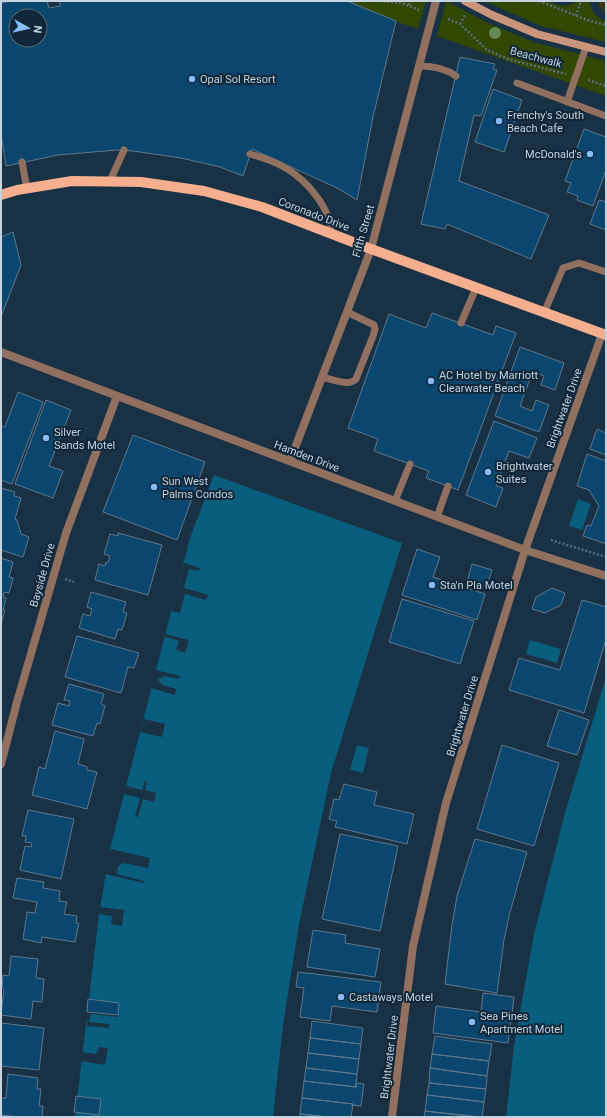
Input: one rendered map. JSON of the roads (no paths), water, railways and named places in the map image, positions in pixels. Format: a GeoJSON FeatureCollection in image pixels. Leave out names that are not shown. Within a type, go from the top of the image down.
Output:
{"type":"FeatureCollection","features":[{"type":"Feature","properties":{"kind":"main road","name":"Coronado Drive"},"geometry":{"type":"LineString","coordinates":[[1,195],[27,188],[72,181],[141,182],[204,191],[262,207],[370,249],[604,335]]}},
{"type":"Feature","properties":{"kind":"street","name":"Fifth Street"},"geometry":{"type":"LineString","coordinates":[[290,461],[370,249],[436,1]]}},
{"type":"Feature","properties":{"kind":"street"},"geometry":{"type":"LineString","coordinates":[[465,1],[492,15],[537,34],[606,52]]}},
{"type":"Feature","properties":{"kind":"street","name":"Brightwater Drive"},"geometry":{"type":"LineString","coordinates":[[392,1117],[413,946],[446,803],[525,550],[604,335]]}},
{"type":"Feature","properties":{"kind":"street","name":"Hamden Drive"},"geometry":{"type":"LineString","coordinates":[[1,352],[525,550],[606,576]]}},
{"type":"Feature","properties":{"kind":"street","name":"Bayside Drive"},"geometry":{"type":"LineString","coordinates":[[1,764],[17,702],[66,533],[117,396]]}},
{"type":"Feature","properties":{"kind":"lane"},"geometry":{"type":"LineString","coordinates":[[567,102],[586,47]]}},
{"type":"Feature","properties":{"kind":"lane"},"geometry":{"type":"LineString","coordinates":[[419,66],[434,66],[456,76]]}},
{"type":"Feature","properties":{"kind":"lane"},"geometry":{"type":"LineString","coordinates":[[517,83],[606,116]]}},
{"type":"Feature","properties":{"kind":"lane"},"geometry":{"type":"LineString","coordinates":[[110,181],[124,150]]}},
{"type":"Feature","properties":{"kind":"lane"},"geometry":{"type":"LineString","coordinates":[[250,154],[270,160],[286,168],[300,178],[317,196],[326,210],[332,234]]}},
{"type":"Feature","properties":{"kind":"lane"},"geometry":{"type":"LineString","coordinates":[[22,162],[27,188]]}},
{"type":"Feature","properties":{"kind":"lane"},"geometry":{"type":"LineString","coordinates":[[544,313],[562,268],[579,263],[606,272]]}},
{"type":"Feature","properties":{"kind":"lane"},"geometry":{"type":"LineString","coordinates":[[461,323],[476,288]]}},
{"type":"Feature","properties":{"kind":"lane"},"geometry":{"type":"LineString","coordinates":[[322,377],[348,383],[353,382],[356,379],[370,344],[375,329],[374,325],[347,312]]}},
{"type":"Feature","properties":{"kind":"lane"},"geometry":{"type":"LineString","coordinates":[[395,501],[410,464]]}},
{"type":"Feature","properties":{"kind":"lane"},"geometry":{"type":"LineString","coordinates":[[437,517],[448,486]]}},
{"type":"Feature","properties":{"kind":"water"},"geometry":{"type":"Polygon","coordinates":[[[214,475],[402,543],[331,773],[299,924],[283,1025],[273,1117],[75,1117],[99,914],[110,849],[190,538],[214,475]]]}},
{"type":"Feature","properties":{"kind":"water"},"geometry":{"type":"Polygon","coordinates":[[[578,499],[591,504],[582,530],[569,526],[578,499]]]}},
{"type":"Feature","properties":{"kind":"water"},"geometry":{"type":"Polygon","coordinates":[[[530,640],[561,649],[557,663],[526,654],[530,640]]]}},
{"type":"Feature","properties":{"kind":"water"},"geometry":{"type":"Polygon","coordinates":[[[606,677],[606,1117],[506,1117],[514,1046],[534,934],[565,813],[606,677]]]}},
{"type":"Feature","properties":{"kind":"water"},"geometry":{"type":"Polygon","coordinates":[[[357,745],[369,748],[363,773],[350,770],[357,745]]]}},
{"type":"Feature","properties":{"kind":"place","name":"Opal Sol Resort"},"geometry":{"type":"Point","coordinates":[192,79]}},
{"type":"Feature","properties":{"kind":"place","name":"Frenchy's South Beach Cafe"},"geometry":{"type":"Point","coordinates":[499,121]}},
{"type":"Feature","properties":{"kind":"place","name":"McDonald's"},"geometry":{"type":"Point","coordinates":[590,154]}},
{"type":"Feature","properties":{"kind":"place","name":"AC Hotel by Marriott Clearwater Beach"},"geometry":{"type":"Point","coordinates":[431,381]}},
{"type":"Feature","properties":{"kind":"place","name":"Silver Sands Motel"},"geometry":{"type":"Point","coordinates":[46,438]}},
{"type":"Feature","properties":{"kind":"place","name":"Brightwater Suites"},"geometry":{"type":"Point","coordinates":[488,472]}},
{"type":"Feature","properties":{"kind":"place","name":"Sun West Palms Condos"},"geometry":{"type":"Point","coordinates":[154,487]}},
{"type":"Feature","properties":{"kind":"place","name":"Sta'n Pla Motel"},"geometry":{"type":"Point","coordinates":[432,585]}},
{"type":"Feature","properties":{"kind":"place","name":"Castaways Motel"},"geometry":{"type":"Point","coordinates":[341,997]}},
{"type":"Feature","properties":{"kind":"place","name":"Sea Pines Apartment Motel"},"geometry":{"type":"Point","coordinates":[472,1022]}}]}
